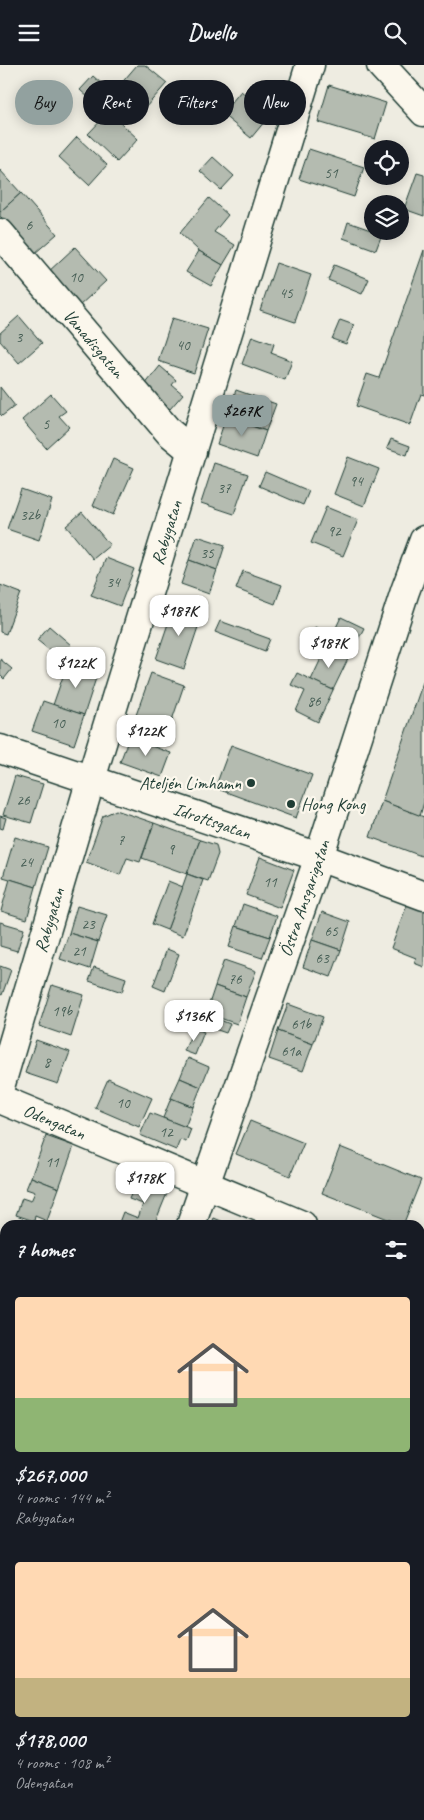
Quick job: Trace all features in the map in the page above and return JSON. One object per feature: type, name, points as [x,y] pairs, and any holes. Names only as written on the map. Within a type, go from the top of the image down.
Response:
[{"type":"street","name":"Rabygatan","points":[[0,1087],[91,779],[310,65]]},
{"type":"street","points":[[381,65],[424,112]]},
{"type":"street","name":"Vanadisgatan","points":[[0,233],[168,432],[192,451]]},
{"type":"street","name":"Östra Ansgarigatan","points":[[193,1220],[319,857],[414,595],[424,540]]},
{"type":"street","name":"Idrottsgatan","points":[[0,749],[319,857],[424,896]]},
{"type":"street","name":"Odengatan","points":[[0,1099],[290,1220]]},
{"type":"building","points":[[137,65],[145,65],[163,80],[159,80],[159,92],[149,103],[149,80],[124,80]]},
{"type":"building","points":[[93,76],[97,80],[89,80]]},
{"type":"building","points":[[329,85],[386,103],[375,139],[318,122]]},
{"type":"building","points":[[241,91],[244,93],[244,125],[262,125],[251,138],[234,124],[234,99]]},
{"type":"building","points":[[97,125],[123,125],[138,139],[117,162],[88,134]]},
{"type":"building","points":[[77,137],[107,165],[89,185],[59,157]]},
{"type":"building","points":[[309,149],[364,167],[354,197],[299,179]]},
{"type":"building","points":[[213,157],[234,176],[221,190],[200,171]]},
{"type":"building","points":[[0,170],[21,193],[0,212]]},
{"type":"building","points":[[417,173],[424,175],[424,216],[409,211],[409,195]]},
{"type":"building","points":[[21,193],[57,234],[34,254],[0,216],[0,212]]},
{"type":"building","points":[[209,198],[228,215],[214,232],[235,245],[223,265],[199,251],[180,233]]},
{"type":"building","points":[[348,222],[364,228],[364,240],[380,240],[376,250],[343,238]]},
{"type":"building","points":[[75,247],[106,281],[78,307],[47,273]]},
{"type":"building","points":[[424,250],[424,395],[421,394],[410,425],[356,406],[367,374],[379,378]]},
{"type":"building","points":[[199,251],[223,265],[211,286],[186,272]]},
{"type":"building","points":[[276,263],[311,275],[295,322],[260,310]]},
{"type":"building","points":[[334,265],[369,279],[362,294],[328,280]]},
{"type":"building","points":[[19,316],[42,343],[19,363],[0,341],[0,333]]},
{"type":"building","points":[[172,318],[208,329],[194,373],[158,361]]},
{"type":"building","points":[[340,320],[354,325],[346,344],[332,339]]},
{"type":"building","points":[[252,336],[274,344],[271,353],[292,361],[285,380],[242,364]]},
{"type":"building","points":[[160,366],[176,380],[172,385],[183,394],[170,409],[144,386]]},
{"type":"building","points":[[0,387],[15,406],[2,416],[0,414]]},
{"type":"building","points":[[236,390],[276,404],[266,431],[226,417]]},
{"type":"building","points":[[51,394],[66,411],[59,416],[69,427],[46,448],[22,420]]},
{"type":"building","points":[[226,417],[266,431],[257,458],[217,444]]},
{"type":"building","points":[[391,439],[410,446],[407,455],[387,448]]},
{"type":"building","points":[[348,457],[379,469],[364,506],[334,494]]},
{"type":"building","points":[[113,459],[134,468],[113,515],[93,506]]},
{"type":"building","points":[[214,463],[248,474],[234,514],[201,503]]},
{"type":"building","points":[[265,472],[309,491],[303,505],[259,486]]},
{"type":"building","points":[[21,489],[52,500],[39,540],[7,529]]},
{"type":"building","points":[[326,507],[358,520],[343,556],[311,543]]},
{"type":"building","points":[[82,512],[110,545],[93,559],[66,526]]},
{"type":"building","points":[[197,536],[225,545],[217,570],[189,560]]},
{"type":"building","points":[[106,558],[134,569],[120,606],[91,595]]},
{"type":"building","points":[[189,560],[217,570],[209,594],[181,584]]},
{"type":"building","points":[[243,571],[282,585],[275,604],[236,589]]},
{"type":"building","points":[[0,585],[21,593],[6,634],[0,632]]},
{"type":"building","points":[[174,606],[202,615],[184,669],[156,659]]},
{"type":"building","points":[[341,617],[364,628],[348,659],[309,640],[315,627],[332,636]]},
{"type":"building","points":[[220,621],[270,639],[265,651],[215,632]]},
{"type":"building","points":[[49,626],[71,645],[59,658],[37,640]]},
{"type":"building","points":[[326,648],[348,659],[333,690],[311,680]]},
{"type":"building","points":[[0,659],[12,669],[4,679],[0,675]]},
{"type":"building","points":[[68,662],[98,672],[84,715],[53,705]]},
{"type":"building","points":[[151,673],[184,685],[169,729],[135,718]]},
{"type":"building","points":[[297,673],[333,690],[318,722],[296,711],[305,691],[291,685]]},
{"type":"building","points":[[424,679],[424,802],[420,816],[382,801]]},
{"type":"building","points":[[43,701],[84,715],[74,745],[32,731]]},
{"type":"building","points":[[129,738],[171,753],[162,777],[120,762]]},
{"type":"building","points":[[231,745],[312,775],[296,818],[215,788]]},
{"type":"building","points":[[15,776],[43,784],[31,823],[3,815]]},
{"type":"building","points":[[382,801],[424,817],[424,857],[370,837]]},
{"type":"building","points":[[116,810],[154,823],[140,862],[127,858],[120,875],[86,862],[103,816]]},
{"type":"building","points":[[0,816],[6,818],[3,829],[0,828]]},
{"type":"building","points":[[154,823],[200,840],[187,874],[142,858]]},
{"type":"building","points":[[15,837],[48,847],[36,887],[3,877]]},
{"type":"building","points":[[200,840],[216,845],[218,854],[208,881],[187,874]]},
{"type":"building","points":[[260,857],[294,870],[280,908],[246,895]]},
{"type":"building","points":[[187,874],[203,880],[183,936],[167,930]]},
{"type":"building","points":[[10,879],[36,887],[27,919],[1,911]]},
{"type":"building","points":[[168,881],[183,887],[167,930],[152,924]]},
{"type":"building","points":[[409,899],[424,904],[424,967],[414,963],[416,958],[391,948]]},
{"type":"building","points":[[243,904],[277,916],[270,937],[236,926]]},
{"type":"building","points":[[77,906],[107,915],[98,942],[69,933]]},
{"type":"building","points":[[322,912],[350,922],[341,950],[312,940]]},
{"type":"building","points":[[0,922],[24,929],[17,951],[0,946]]},
{"type":"building","points":[[236,926],[270,937],[262,958],[229,947]]},
{"type":"building","points":[[69,933],[98,942],[90,969],[60,959]]},
{"type":"building","points":[[312,940],[341,950],[331,977],[303,967]]},
{"type":"building","points":[[167,949],[179,954],[165,991],[153,986]]},
{"type":"building","points":[[224,960],[256,971],[246,997],[215,986]]},
{"type":"building","points":[[0,966],[11,970],[2,995],[0,994]]},
{"type":"building","points":[[94,967],[126,978],[122,992],[89,981]]},
{"type":"building","points":[[52,985],[84,995],[71,1037],[39,1026]]},
{"type":"building","points":[[215,986],[246,997],[237,1024],[206,1013]]},
{"type":"building","points":[[288,1004],[323,1017],[313,1044],[278,1031]]},
{"type":"building","points":[[207,1015],[230,1024],[226,1033],[203,1025]]},
{"type":"building","points":[[194,1028],[204,1032],[195,1055],[184,1051]]},
{"type":"building","points":[[278,1031],[313,1044],[303,1071],[269,1059]]},
{"type":"building","points":[[36,1040],[70,1052],[58,1084],[25,1073]]},
{"type":"building","points":[[188,1058],[209,1067],[201,1087],[180,1078]]},
{"type":"building","points":[[180,1078],[201,1087],[193,1107],[171,1098]]},
{"type":"building","points":[[108,1079],[152,1098],[139,1127],[95,1108]]},
{"type":"building","points":[[171,1098],[193,1107],[185,1127],[163,1118]]},
{"type":"building","points":[[150,1113],[191,1129],[186,1142],[180,1140],[176,1150],[140,1135]]},
{"type":"building","points":[[250,1121],[304,1143],[290,1176],[236,1154]]},
{"type":"building","points":[[46,1136],[74,1146],[59,1188],[31,1177]]},
{"type":"building","points":[[340,1147],[421,1180],[405,1220],[390,1220],[322,1193]]},
{"type":"building","points":[[31,1177],[59,1188],[47,1220],[35,1216],[34,1220],[31,1220],[16,1215],[22,1198],[31,1201],[35,1192],[26,1189]]},
{"type":"building","points":[[138,1178],[168,1191],[156,1220],[120,1220],[123,1212],[138,1218],[143,1204],[129,1199]]},
{"type":"place","name":"Ateljén Limhamn","points":[[251,783]]},
{"type":"place","name":"Hong Kong","points":[[291,804]]}]
